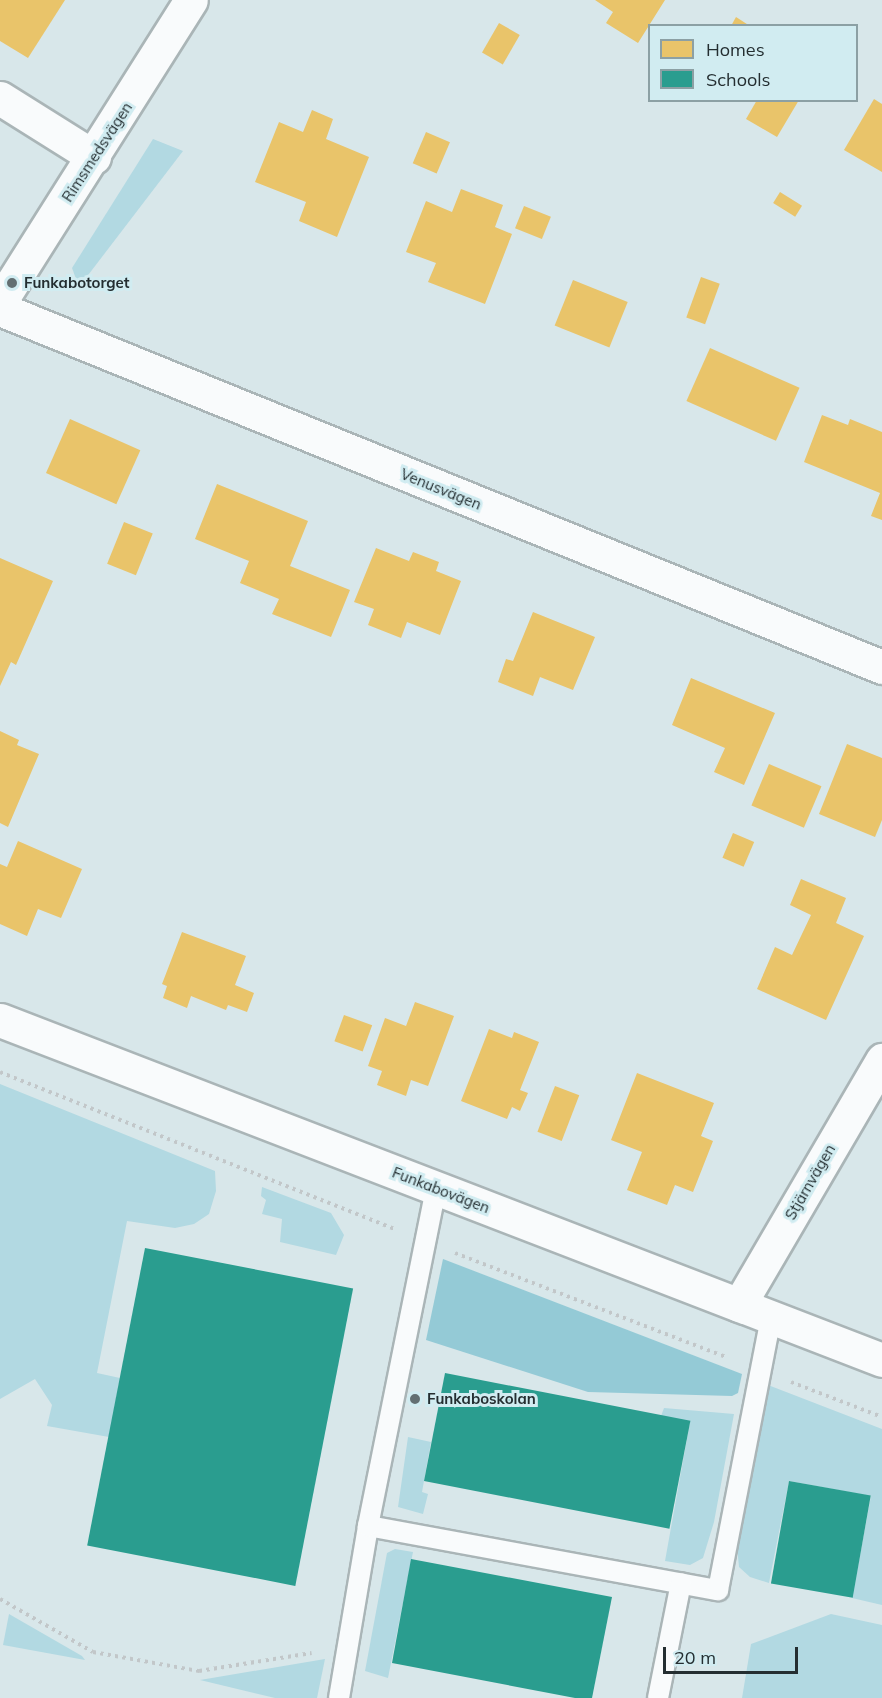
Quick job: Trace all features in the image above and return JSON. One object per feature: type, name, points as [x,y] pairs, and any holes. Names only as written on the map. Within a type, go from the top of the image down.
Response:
[{"type":"street","name":"Rimsmedsvägen","points":[[0,303],[191,0]]},
{"type":"street","points":[[0,98],[94,157]]},
{"type":"street","name":"Venusvägen","points":[[0,309],[882,667]]},
{"type":"street","name":"Funkabovägen","points":[[0,1020],[882,1360]]},
{"type":"street","name":"Stjärnvägen","points":[[739,1305],[882,1060]]},
{"type":"lane","points":[[342,1698],[368,1526],[435,1188]]},
{"type":"lane","points":[[368,1526],[718,1590],[771,1317]]},
{"type":"lane","points":[[658,1698],[681,1583]]},
{"type":"path","points":[[0,1599],[93,1652],[199,1671],[348,1647]]},
{"type":"shaded area","points":[[153,139],[183,151],[79,287],[72,268]]},
{"type":"shaded area","points":[[0,1084],[215,1171],[216,1191],[209,1214],[194,1224],[175,1228],[127,1221],[97,1373],[120,1378],[109,1437],[47,1426],[52,1405],[35,1379],[0,1399]]},
{"type":"shaded area","points":[[262,1187],[331,1213],[344,1235],[336,1255],[280,1242],[282,1219],[262,1214],[266,1200],[261,1196]]},
{"type":"shaded area","points":[[443,1259],[742,1374],[738,1393],[732,1396],[588,1392],[426,1340]]},
{"type":"shaded area","points":[[768,1385],[882,1429],[882,1605],[852,1598],[871,1496],[789,1481],[769,1583],[750,1577],[739,1567],[737,1546]]},
{"type":"shaded area","points":[[664,1408],[734,1414],[714,1522],[703,1558],[690,1565],[665,1561],[690,1422],[661,1416]]},
{"type":"shaded area","points":[[408,1437],[431,1442],[422,1492],[428,1494],[423,1514],[398,1507]]},
{"type":"shaded area","points":[[395,1549],[413,1552],[388,1678],[365,1671],[387,1553]]},
{"type":"shaded area","points":[[9,1614],[82,1656],[85,1660],[3,1645]]},
{"type":"shaded area","points":[[831,1614],[882,1625],[882,1698],[742,1698],[751,1644]]},
{"type":"shaded area","points":[[325,1659],[317,1698],[275,1698],[200,1680]]},
{"type":"building: Homes","points":[[0,0],[65,0],[28,58],[0,41]]},
{"type":"building: Homes","points":[[595,0],[665,0],[638,43],[606,23],[613,12]]},
{"type":"building: Homes","points":[[736,17],[747,24],[732,24]]},
{"type":"building: Homes","points":[[499,23],[520,35],[503,64],[482,52]]},
{"type":"building: Homes","points":[[874,99],[882,104],[882,172],[844,150]]},
{"type":"building: Homes","points":[[756,102],[798,102],[777,137],[746,119]]},
{"type":"building: Homes","points":[[312,110],[333,119],[326,139],[369,157],[337,237],[299,221],[306,202],[255,182],[279,122],[303,132]]},
{"type":"building: Homes","points":[[426,132],[450,142],[437,173],[413,163]]},
{"type":"building: Homes","points":[[461,189],[503,205],[495,227],[512,234],[485,304],[428,282],[436,263],[406,252],[426,201],[452,212]]},
{"type":"building: Homes","points":[[780,192],[802,206],[795,217],[773,203]]},
{"type":"building: Homes","points":[[524,206],[551,217],[542,239],[515,228]]},
{"type":"building: Homes","points":[[701,277],[720,284],[705,324],[686,317]]},
{"type":"building: Homes","points":[[573,280],[628,302],[609,348],[555,325]]},
{"type":"building: Homes","points":[[710,348],[800,388],[776,441],[686,401]]},
{"type":"building: Homes","points":[[822,415],[848,425],[850,419],[882,432],[882,520],[871,516],[880,493],[804,462]]},
{"type":"building: Homes","points":[[70,419],[140,450],[116,504],[46,473]]},
{"type":"building: Homes","points":[[217,484],[308,521],[290,566],[350,590],[331,637],[272,614],[279,599],[240,583],[249,561],[195,539]]},
{"type":"building: Homes","points":[[124,522],[153,534],[136,575],[107,564]]},
{"type":"building: Homes","points":[[376,548],[409,561],[413,552],[439,562],[436,571],[461,581],[440,635],[407,622],[401,638],[368,625],[374,609],[354,602]]},
{"type":"building: Homes","points":[[0,558],[53,581],[16,665],[11,662],[0,686]]},
{"type":"building: Homes","points":[[533,612],[595,637],[573,690],[540,677],[533,696],[498,682],[506,659],[513,661]]},
{"type":"building: Homes","points":[[691,678],[775,713],[744,785],[714,772],[725,748],[672,725]]},
{"type":"building: Homes","points":[[0,731],[19,740],[17,745],[39,754],[8,827],[0,823]]},
{"type":"building: Homes","points":[[847,744],[882,758],[882,820],[875,837],[819,814]]},
{"type":"building: Homes","points":[[769,764],[821,786],[804,828],[751,805]]},
{"type":"building: Homes","points":[[733,833],[754,842],[744,867],[722,858]]},
{"type":"building: Homes","points":[[18,841],[82,869],[61,918],[38,909],[27,936],[0,924],[0,864],[7,867]]},
{"type":"building: Homes","points":[[801,879],[846,898],[836,923],[864,936],[826,1020],[757,989],[775,947],[792,955],[811,915],[790,905]]},
{"type":"building: Homes","points":[[182,932],[246,956],[235,985],[254,993],[247,1012],[228,1005],[226,1010],[191,996],[187,1008],[163,998],[167,986],[162,984]]},
{"type":"building: Homes","points":[[415,1002],[454,1016],[428,1086],[411,1080],[406,1096],[377,1085],[382,1071],[368,1066],[385,1018],[406,1026]]},
{"type":"building: Homes","points":[[344,1015],[372,1025],[363,1052],[334,1041]]},
{"type":"building: Homes","points":[[489,1029],[512,1038],[514,1032],[539,1042],[520,1090],[528,1093],[520,1111],[512,1107],[507,1119],[461,1101]]},
{"type":"building: Homes","points":[[637,1073],[714,1103],[701,1136],[713,1141],[693,1192],[675,1185],[667,1205],[627,1190],[642,1152],[611,1140]]},
{"type":"building: Homes","points":[[555,1086],[579,1095],[562,1141],[537,1132]]},
{"type":"building: Schools","points":[[145,1248],[353,1288],[295,1586],[87,1545]]},
{"type":"building: Schools","points":[[445,1373],[690,1421],[669,1529],[424,1481]]},
{"type":"building: Schools","points":[[789,1481],[871,1495],[853,1598],[771,1583]]},
{"type":"building: Schools","points":[[411,1559],[612,1597],[592,1698],[575,1698],[392,1663]]},
{"type":"place","name":"Funkabotorget","points":[[12,283]]},
{"type":"place","name":"Funkaboskolan","points":[[415,1399]]}]
